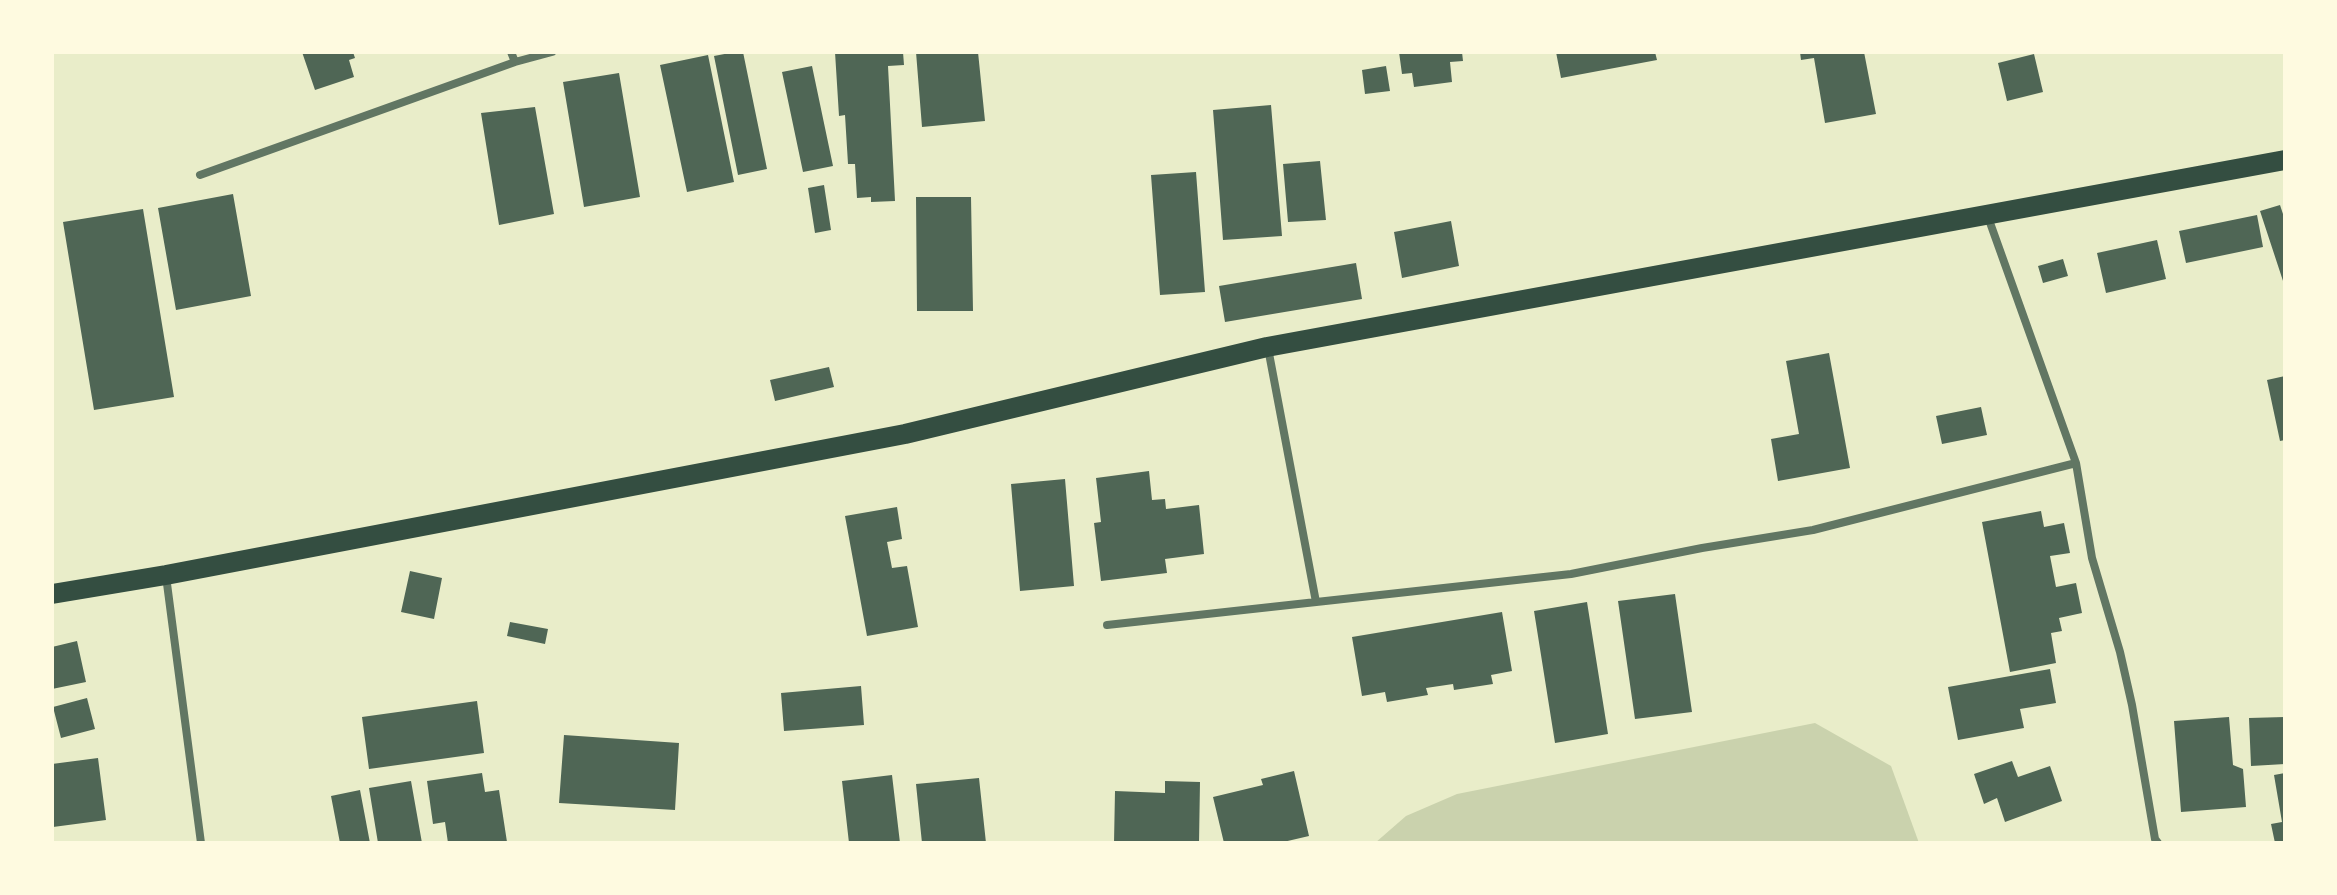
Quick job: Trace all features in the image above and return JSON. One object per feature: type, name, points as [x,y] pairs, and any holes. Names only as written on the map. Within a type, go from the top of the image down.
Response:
[{"type":"main road","points":[[52,594],[905,434],[1267,347],[2285,160]]},
{"type":"street","points":[[511,52],[515,62]]},
{"type":"street","points":[[200,175],[515,62],[552,52]]},
{"type":"street","points":[[1988,216],[2076,463],[2092,558],[2132,705],[2156,841]]},
{"type":"street","points":[[1267,347],[1316,602]]},
{"type":"street","points":[[1107,625],[1571,574],[1813,530],[2076,463]]},
{"type":"street","points":[[166,575],[201,843]]},
{"type":"green space","points":[[1815,723],[1891,766],[1919,843],[1375,843],[1406,816],[1457,794]]},
{"type":"building","points":[[302,52],[353,52],[355,58],[349,60],[354,77],[315,90]]},
{"type":"building","points":[[743,52],[767,169],[738,175],[714,56]]},
{"type":"building","points":[[835,52],[903,52],[904,65],[888,66],[895,201],[871,202],[871,197],[857,198],[855,164],[848,164],[845,115],[839,116]]},
{"type":"building","points":[[916,52],[978,52],[985,121],[922,127]]},
{"type":"building","points":[[1399,52],[1462,52],[1463,61],[1450,62],[1452,82],[1414,87],[1412,73],[1402,74]]},
{"type":"building","points":[[1556,52],[1655,52],[1657,60],[1561,78]]},
{"type":"building","points":[[1800,52],[1864,52],[1876,114],[1825,123],[1814,58],[1801,60]]},
{"type":"building","points":[[2034,54],[2043,92],[2007,101],[1998,63]]},
{"type":"building","points":[[708,55],[734,182],[687,192],[660,65]]},
{"type":"building","points":[[812,66],[833,166],[803,172],[782,72]]},
{"type":"building","points":[[1386,66],[1390,91],[1365,94],[1362,70]]},
{"type":"building","points":[[619,73],[640,197],[584,207],[563,82]]},
{"type":"building","points":[[1271,105],[1282,236],[1223,240],[1213,110]]},
{"type":"building","points":[[535,107],[554,214],[499,225],[481,113]]},
{"type":"building","points":[[1320,161],[1326,220],[1288,222],[1283,164]]},
{"type":"building","points":[[1196,172],[1205,292],[1160,295],[1151,175]]},
{"type":"building","points":[[824,185],[831,230],[815,233],[808,188]]},
{"type":"building","points":[[233,194],[251,296],[176,310],[158,208]]},
{"type":"building","points":[[916,197],[971,197],[973,311],[917,311]]},
{"type":"building","points":[[2280,205],[2285,220],[2284,284],[2260,211]]},
{"type":"building","points":[[143,209],[174,397],[94,410],[63,222]]},
{"type":"building","points":[[2257,215],[2263,247],[2186,263],[2179,231]]},
{"type":"building","points":[[1451,221],[1459,266],[1402,278],[1394,232]]},
{"type":"building","points":[[2157,240],[2166,279],[2106,293],[2097,253]]},
{"type":"building","points":[[2063,259],[2068,276],[2043,283],[2038,266]]},
{"type":"building","points":[[1356,263],[1362,299],[1225,322],[1219,286]]},
{"type":"building","points":[[1829,353],[1850,468],[1778,481],[1771,439],[1799,434],[1786,361]]},
{"type":"building","points":[[829,367],[834,387],[775,401],[770,380]]},
{"type":"building","points":[[2285,376],[2285,440],[2280,441],[2267,380]]},
{"type":"building","points":[[1981,407],[1987,435],[1942,444],[1936,416]]},
{"type":"building","points":[[1149,471],[1152,500],[1165,499],[1166,509],[1199,505],[1204,554],[1165,559],[1167,573],[1101,581],[1094,523],[1101,522],[1096,478]]},
{"type":"building","points":[[1065,479],[1074,586],[1020,591],[1011,484]]},
{"type":"building","points":[[897,507],[902,539],[887,542],[892,568],[907,566],[918,627],[867,636],[845,516]]},
{"type":"building","points":[[2041,511],[2044,527],[2064,523],[2070,553],[2050,556],[2056,587],[2076,583],[2082,613],[2059,618],[2062,631],[2051,633],[2056,663],[2010,672],[1982,522]]},
{"type":"building","points":[[410,571],[442,578],[434,619],[401,612]]},
{"type":"building","points":[[1675,594],[1692,712],[1635,719],[1618,601]]},
{"type":"building","points":[[1587,602],[1608,734],[1555,743],[1534,611]]},
{"type":"building","points":[[1502,612],[1512,671],[1491,675],[1493,684],[1454,690],[1453,684],[1426,688],[1428,695],[1387,702],[1385,692],[1362,696],[1352,637]]},
{"type":"building","points":[[510,622],[548,629],[545,644],[507,636]]},
{"type":"building","points":[[77,641],[86,682],[52,689],[52,647]]},
{"type":"building","points":[[2050,669],[2056,703],[2020,709],[2024,728],[1958,740],[1948,687]]},
{"type":"building","points":[[861,686],[864,725],[784,731],[781,693]]},
{"type":"building","points":[[87,698],[95,729],[61,738],[53,707]]},
{"type":"building","points":[[477,701],[484,753],[369,769],[362,717]]},
{"type":"building","points":[[2229,717],[2233,765],[2243,769],[2246,807],[2181,812],[2174,721]]},
{"type":"building","points":[[2285,717],[2285,764],[2251,766],[2249,718]]},
{"type":"building","points":[[564,735],[679,743],[675,810],[559,803]]},
{"type":"building","points":[[98,758],[106,820],[53,827],[52,764]]},
{"type":"building","points":[[2012,761],[2018,777],[2050,766],[2062,801],[2005,822],[1997,798],[1984,804],[1974,774]]},
{"type":"building","points":[[1294,771],[1309,836],[1279,843],[1224,843],[1213,797],[1263,785],[1261,779]]},
{"type":"building","points":[[482,773],[485,792],[499,790],[507,842],[448,843],[445,822],[433,824],[427,781]]},
{"type":"building","points":[[2285,773],[2285,843],[2275,843],[2271,824],[2282,822],[2274,775]]},
{"type":"building","points":[[892,775],[900,843],[849,843],[842,781]]},
{"type":"building","points":[[979,778],[986,843],[922,843],[916,784]]},
{"type":"building","points":[[411,781],[422,843],[378,843],[369,788]]},
{"type":"building","points":[[1165,781],[1200,782],[1199,843],[1114,843],[1115,791],[1165,793]]},
{"type":"building","points":[[360,790],[370,843],[340,843],[331,796]]}]
